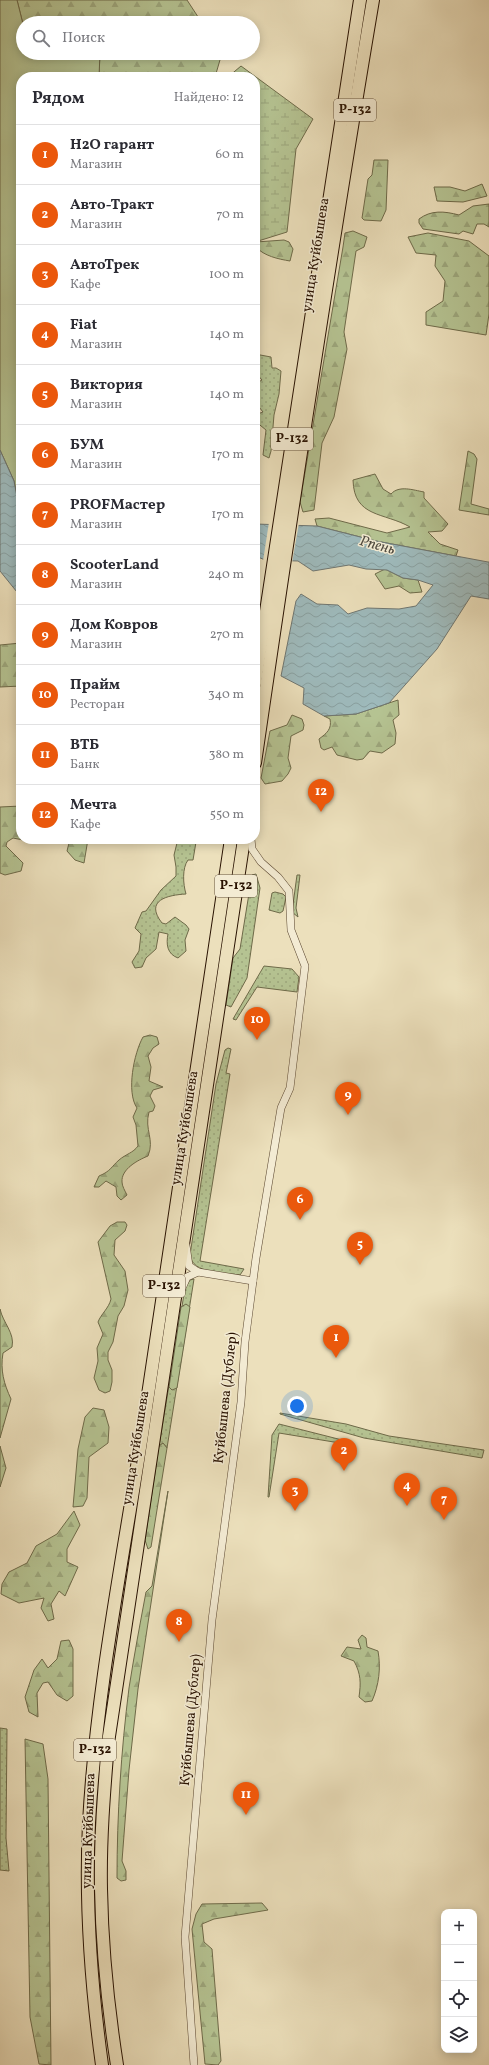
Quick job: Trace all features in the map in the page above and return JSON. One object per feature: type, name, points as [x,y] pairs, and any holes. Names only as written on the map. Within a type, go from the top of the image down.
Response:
[{"type":"highway","name":"улица Куйбышева","points":[[286,515],[360,0]]},
{"type":"highway","name":"улица Куйбышева","points":[[286,515],[373,0]]},
{"type":"highway","name":"Р-132","points":[[260,657],[286,515]]},
{"type":"highway","name":"Р-132","points":[[260,718],[276,574]]},
{"type":"highway","name":"улица Куйбышева","points":[[102,2065],[90,1954],[88,1889],[89,1825],[95,1743],[111,1618],[141,1438],[230,844]]},
{"type":"highway","name":"улица Куйбышева","points":[[117,2065],[104,1953],[101,1889],[102,1816],[108,1743],[118,1666],[243,844]]},
{"type":"street","name":"Куйбышева (Дублер)","points":[[194,2065],[185,1937],[212,1620],[241,1402],[245,1342],[253,1281],[281,1108],[290,1088],[305,966],[291,930],[288,892],[278,877],[265,866],[252,849],[252,844]]},
{"type":"street","points":[[186,1215],[186,1244],[189,1266],[198,1272],[253,1281]]},
{"type":"street","points":[[171,1318],[187,1277],[198,1272]]},
{"type":"green space","points":[[0,0],[17,0],[21,16],[16,16],[16,60],[100,60],[99,72],[16,72],[16,492],[14,481],[0,450]]},
{"type":"green space","points":[[17,0],[187,0],[197,16],[21,16]]},
{"type":"green space","points":[[100,60],[220,60],[216,72],[99,72]]},
{"type":"green space","points":[[241,66],[249,72],[234,72]]},
{"type":"green space","points":[[260,80],[313,119],[296,149],[287,232],[260,240]]},
{"type":"green space","points":[[374,160],[388,160],[386,210],[381,221],[364,220],[362,218],[368,179],[372,175]]},
{"type":"green space","points":[[482,184],[487,196],[463,202],[437,201],[434,187],[450,187],[465,191]]},
{"type":"green space","points":[[489,204],[489,227],[484,224],[477,224],[473,234],[463,231],[459,234],[423,229],[419,223],[419,219],[428,214],[443,212],[459,215],[473,206]]},
{"type":"green space","points":[[353,231],[367,237],[364,247],[356,251],[344,332],[347,349],[334,417],[322,443],[314,510],[303,512],[300,502],[345,233]]},
{"type":"green space","points":[[428,233],[469,241],[489,256],[489,314],[486,335],[426,325],[426,312],[443,301],[445,281],[435,266],[436,255],[416,253],[408,237]]},
{"type":"green space","points":[[284,240],[289,242],[293,249],[290,261],[267,255],[260,251],[260,242]]},
{"type":"green space","points":[[260,355],[271,357],[272,368],[276,368],[281,371],[269,458],[263,455],[266,430],[260,425],[260,413],[263,412],[260,408],[260,381],[262,380],[260,378]]},
{"type":"green space","points":[[468,451],[474,454],[477,459],[471,504],[489,509],[489,515],[459,510]]},
{"type":"green space","points":[[375,474],[383,489],[391,494],[394,491],[402,489],[411,489],[424,492],[424,498],[448,524],[442,531],[428,532],[440,544],[458,550],[456,556],[376,541],[317,526],[315,519],[329,518],[387,533],[410,527],[372,512],[365,508],[359,501],[355,492],[353,480]]},
{"type":"green space","points":[[385,569],[403,578],[418,580],[422,592],[410,593],[399,586],[385,589],[375,574]]},
{"type":"green space","points":[[16,643],[16,686],[0,687],[0,645]]},
{"type":"green space","points":[[398,700],[399,715],[393,720],[396,733],[395,744],[382,753],[370,751],[363,759],[357,760],[337,755],[332,747],[324,750],[321,748],[319,739],[327,733],[330,728],[330,719],[324,716],[356,714]]},
{"type":"green space","points":[[292,715],[302,719],[304,725],[303,730],[291,736],[288,758],[291,768],[282,781],[265,784],[261,778],[270,731],[287,725]]},
{"type":"green space","points":[[16,806],[16,839],[13,838],[7,842],[6,846],[23,863],[21,871],[5,875],[0,873],[0,807]]},
{"type":"green space","points":[[69,844],[87,844],[84,863],[75,860],[67,851]]},
{"type":"green space","points":[[177,844],[196,844],[193,860],[188,860],[184,872],[184,886],[186,894],[160,900],[156,909],[157,915],[162,923],[166,924],[175,917],[189,929],[185,940],[186,951],[178,958],[174,956],[168,948],[168,934],[159,932],[156,949],[146,958],[142,967],[135,968],[132,962],[139,951],[141,934],[135,928],[142,912],[146,911],[161,890],[176,876],[174,855]]},
{"type":"green space","points":[[256,874],[260,888],[247,978],[231,1007],[226,1005],[233,958],[240,949],[252,875]]},
{"type":"green space","points":[[297,875],[300,875],[296,908],[298,917],[292,912]]},
{"type":"green space","points":[[275,892],[283,894],[286,897],[283,911],[280,913],[269,910],[272,893]]},
{"type":"green space","points":[[264,966],[292,969],[299,977],[297,992],[257,987],[236,1020],[233,1019]]},
{"type":"green space","points":[[150,1035],[157,1037],[159,1044],[153,1048],[148,1056],[151,1067],[149,1081],[163,1087],[153,1090],[150,1096],[155,1106],[153,1111],[149,1112],[148,1118],[150,1150],[148,1156],[135,1163],[124,1173],[122,1177],[122,1184],[127,1195],[121,1200],[117,1196],[116,1187],[106,1181],[99,1187],[94,1187],[99,1176],[108,1171],[119,1160],[138,1146],[136,1125],[133,1117],[137,1108],[132,1092],[132,1072],[143,1037]]},
{"type":"green space","points":[[228,1048],[231,1049],[226,1073],[230,1074],[200,1261],[244,1269],[240,1275],[218,1273],[203,1269],[192,1261],[190,1255],[216,1084],[225,1050]]},
{"type":"green space","points":[[117,1222],[125,1222],[127,1225],[125,1231],[115,1240],[114,1255],[125,1271],[128,1290],[124,1306],[118,1316],[113,1342],[108,1352],[108,1360],[112,1370],[112,1382],[110,1391],[105,1393],[99,1390],[94,1378],[98,1361],[97,1348],[103,1334],[98,1322],[109,1305],[111,1299],[98,1242],[110,1226]]},
{"type":"green space","points":[[194,1279],[167,1448],[163,1443],[159,1446],[185,1288],[190,1280]]},
{"type":"green space","points":[[186,1304],[190,1307],[177,1388],[172,1390],[169,1387],[181,1307]]},
{"type":"green space","points":[[0,1309],[12,1337],[12,1347],[3,1353],[3,1377],[11,1399],[0,1438]]},
{"type":"green space","points":[[93,1408],[104,1410],[109,1427],[108,1443],[89,1457],[87,1498],[83,1506],[73,1507],[78,1449],[85,1417]]},
{"type":"green space","points":[[280,1413],[346,1424],[389,1436],[484,1450],[482,1458],[364,1438]]},
{"type":"green space","points":[[279,1424],[350,1442],[352,1445],[279,1433],[268,1497],[272,1435]]},
{"type":"green space","points":[[163,1443],[167,1448],[151,1547],[148,1549],[145,1540],[159,1446]]},
{"type":"green space","points":[[0,1446],[6,1468],[0,1487]]},
{"type":"green space","points":[[168,1491],[138,1689],[129,1770],[122,1861],[126,1871],[126,1880],[121,1881],[117,1878],[118,1831],[122,1759],[129,1688],[146,1592],[152,1586]]},
{"type":"green space","points":[[74,1511],[80,1525],[67,1549],[67,1562],[78,1567],[65,1596],[59,1591],[51,1604],[54,1619],[48,1621],[41,1608],[44,1598],[19,1603],[1,1594],[2,1584],[9,1572],[27,1563],[36,1546],[57,1534]]},
{"type":"green space","points":[[362,1635],[366,1638],[367,1647],[378,1651],[379,1664],[378,1683],[372,1701],[365,1702],[359,1697],[360,1679],[354,1661],[341,1656],[347,1647],[361,1649],[358,1640]]},
{"type":"green space","points":[[69,1640],[73,1649],[73,1696],[67,1701],[57,1695],[48,1682],[43,1683],[37,1693],[38,1717],[29,1712],[25,1697],[34,1670],[42,1659],[48,1668],[57,1659],[61,1641]]},
{"type":"green space","points":[[0,1728],[7,1729],[6,1838],[9,1871],[0,1870]]},
{"type":"green space","points":[[25,1739],[43,1744],[48,1779],[51,2065],[39,2064],[30,2017]]},
{"type":"green space","points":[[262,1903],[268,1910],[214,1919],[202,1924],[204,1942],[212,1949],[221,2061],[218,2065],[205,2064],[192,1929],[196,1914],[202,1904]]},
{"type":"water","points":[[0,450],[14,481],[16,492],[16,591],[0,571]]},
{"type":"water","name":"Рпень","points":[[260,524],[317,526],[376,541],[489,562],[489,599],[471,596],[437,649],[389,703],[356,714],[324,716],[303,704],[304,688],[281,676],[296,601],[301,594],[317,604],[338,605],[348,614],[367,608],[399,609],[416,606],[433,585],[418,580],[403,578],[387,570],[366,569],[349,565],[313,571],[298,561],[265,560],[260,558]]},
{"type":"pier","points":[[269,522],[299,523],[292,563],[263,561]]},
{"type":"place","name":"Мечта","points":[[321,812]]},
{"type":"place","name":"Прайм","points":[[257,1040]]},
{"type":"place","name":"Дом Ковров","points":[[348,1115]]},
{"type":"place","name":"БУМ","points":[[300,1220]]},
{"type":"place","name":"Виктория","points":[[360,1265]]},
{"type":"place","name":"H2O гарант","points":[[336,1358]]},
{"type":"place","name":"Авто-Тракт","points":[[344,1471]]},
{"type":"place","name":"Fiat","points":[[407,1506]]},
{"type":"place","name":"АвтоТрек","points":[[295,1511]]},
{"type":"place","name":"PROFМастер","points":[[444,1520]]},
{"type":"place","name":"ScooterLand","points":[[179,1642]]},
{"type":"place","name":"ВТБ","points":[[246,1815]]}]
